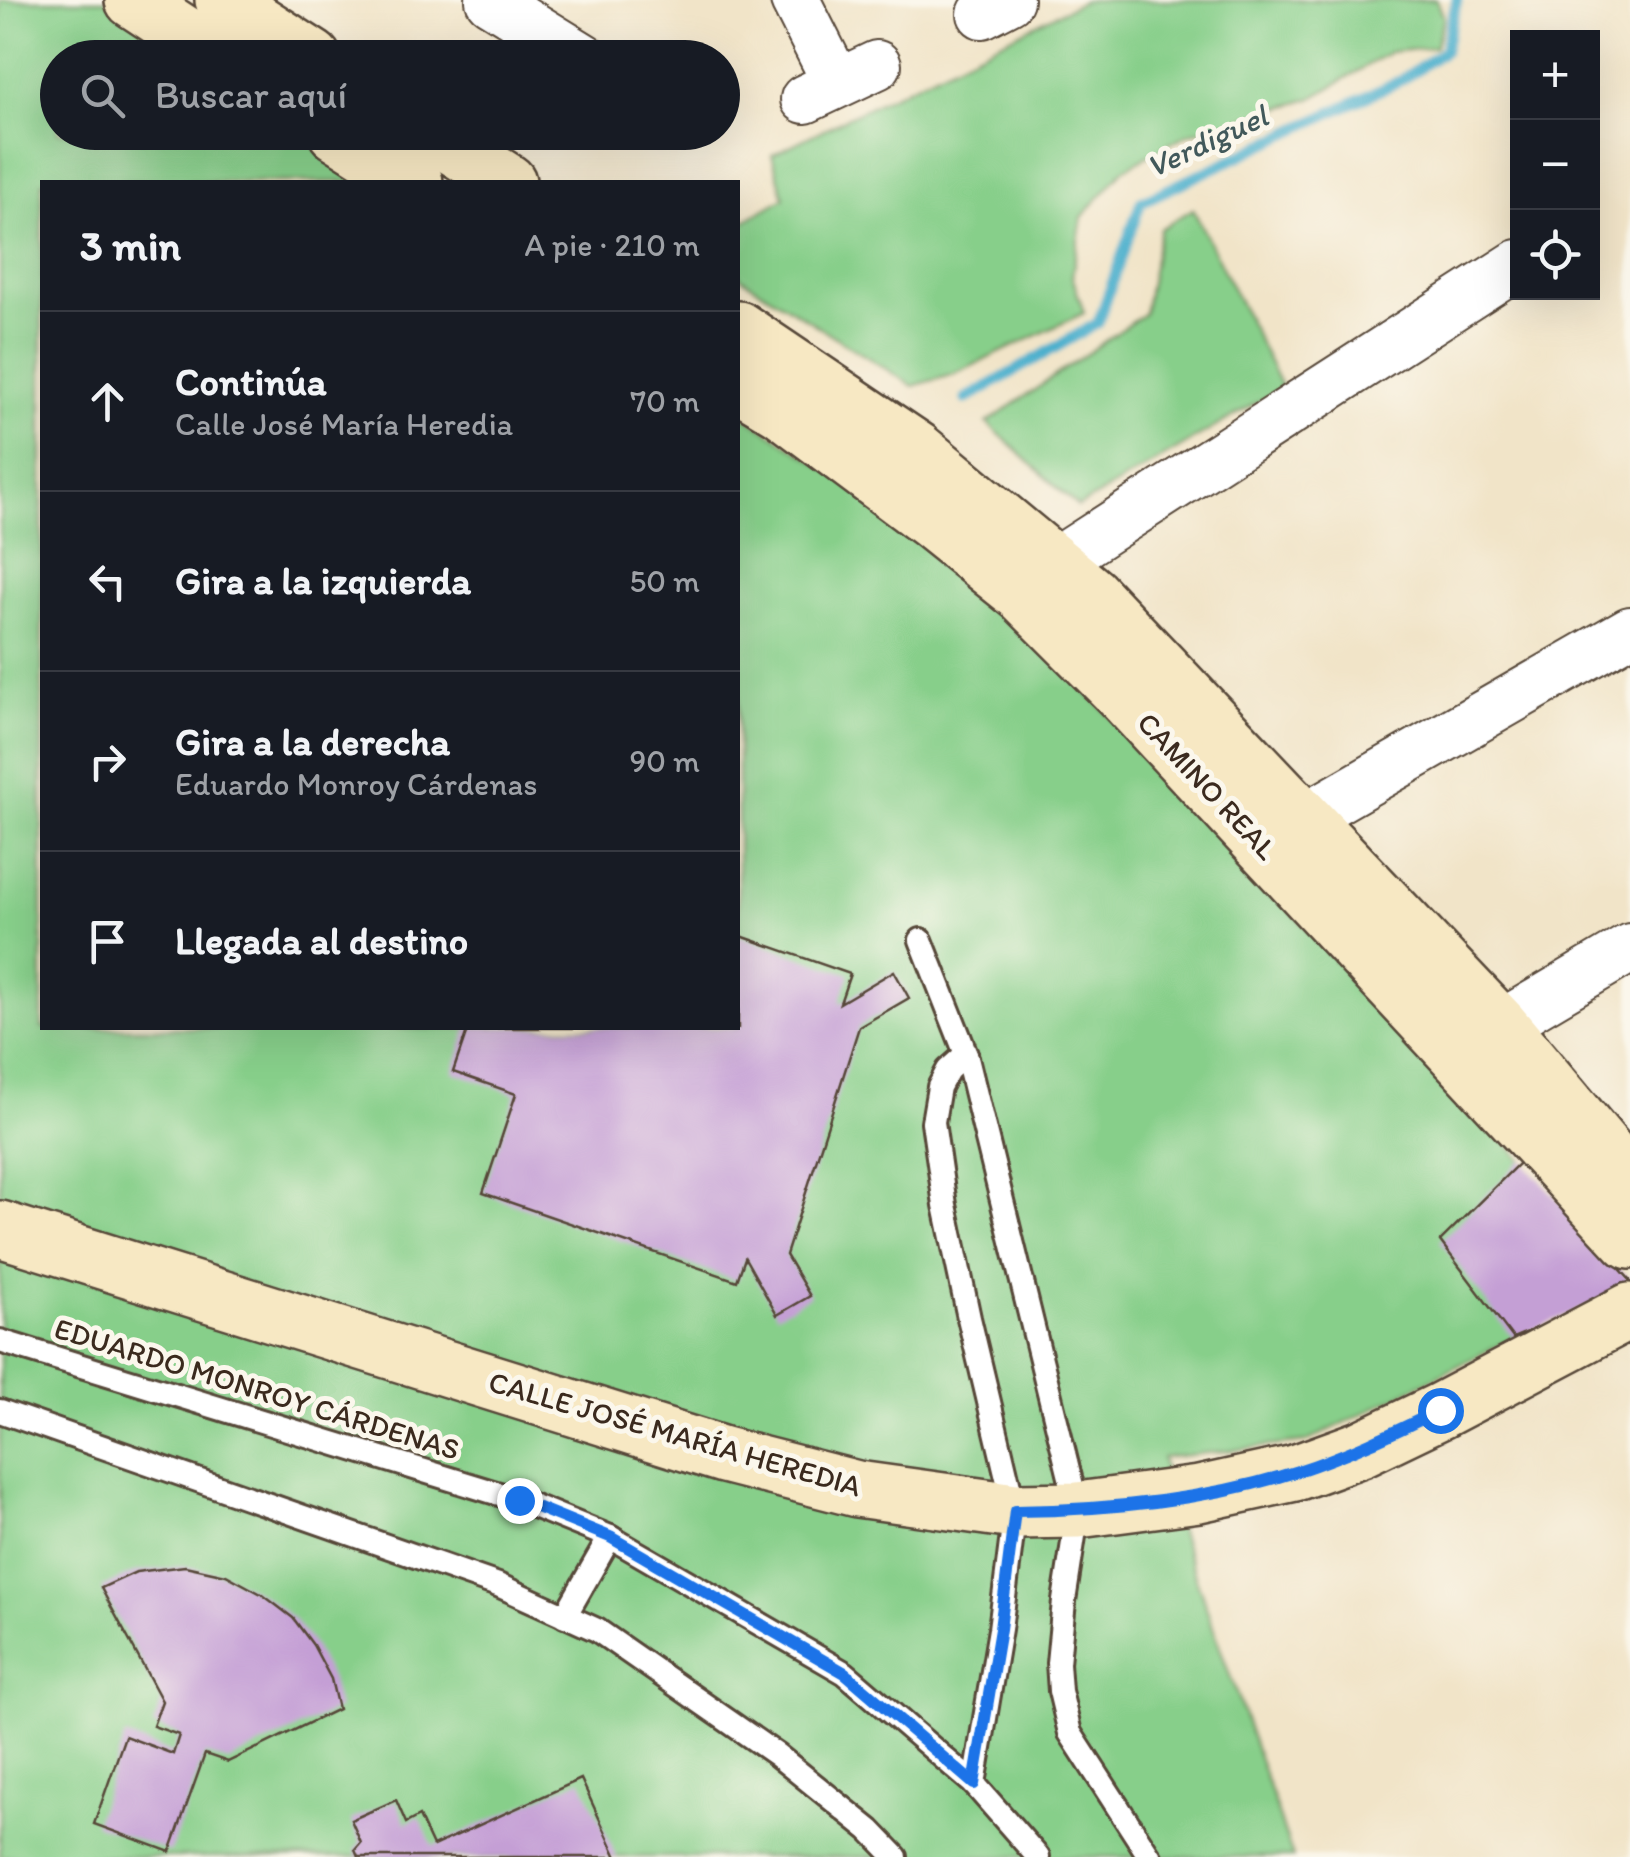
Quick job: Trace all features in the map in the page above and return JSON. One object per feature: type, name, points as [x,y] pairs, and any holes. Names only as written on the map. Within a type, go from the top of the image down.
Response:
[{"type":"main road","points":[[133,0],[194,40]]},
{"type":"main road","points":[[223,0],[285,40]]},
{"type":"main road","points":[[364,150],[412,180]]},
{"type":"main road","points":[[458,150],[505,180]]},
{"type":"main road","name":"CAMINO REAL","points":[[740,330],[916,449],[1091,594],[1500,1025],[1630,1180]]},
{"type":"main road","name":"CAMINO REAL","points":[[740,383],[917,510],[1023,595],[1121,693],[1630,1240]]},
{"type":"main road","name":"CALLE JOSÉ MARÍA HEREDIA","points":[[0,1229],[724,1455],[856,1489],[1015,1511],[1078,1510],[1199,1494],[1295,1472],[1361,1449],[1630,1311]]},
{"type":"street","points":[[490,0],[556,40]]},
{"type":"street","points":[[558,0],[577,40]]},
{"type":"street","points":[[795,0],[840,82]]},
{"type":"street","points":[[1056,562],[1510,269]]},
{"type":"street","points":[[1304,818],[1630,630]]},
{"type":"street","points":[[1500,1025],[1630,948]]},
{"type":"lane","points":[[922,940],[966,1054],[1078,1510],[1058,1663],[1070,1733],[1150,1857]]},
{"type":"lane","points":[[966,1054],[948,1070],[939,1087],[933,1122],[961,1281],[1015,1511],[974,1784]]},
{"type":"lane","name":"EDUARDO MONROY CÁRDENAS","points":[[0,1341],[519,1500],[610,1537],[845,1673],[974,1784],[1038,1857]]},
{"type":"lane","points":[[0,1411],[498,1586],[598,1630],[777,1754],[870,1830],[896,1857]]},
{"type":"lane","points":[[565,1616],[610,1537]]},
{"type":"green space","points":[[0,0],[105,0],[163,40],[40,40],[40,150],[321,150],[365,180],[40,180],[40,1030],[740,1030],[740,413],[858,490],[1048,649],[1522,1160],[1513,1338],[1306,1442],[1162,1458],[1173,1512],[1293,1857],[0,1857]]},
{"type":"green space","points":[[1085,0],[1437,0],[1444,18],[1435,47],[1390,52],[1311,99],[1188,134],[1124,169],[1082,217],[1072,276],[1084,313],[955,374],[913,386],[740,277],[740,224],[784,198],[772,155]]},
{"type":"green space","points":[[1193,209],[1282,388],[1078,507],[987,423],[1144,314],[1160,229]]},
{"type":"building","points":[[740,936],[850,974],[840,1003],[894,971],[909,998],[859,1027],[786,1255],[810,1296],[777,1315],[745,1258],[737,1281],[483,1193],[516,1094],[453,1072],[467,1030],[740,1030]]},
{"type":"building","points":[[1522,1160],[1630,1280],[1630,1288],[1513,1338],[1440,1241]]},
{"type":"building","points":[[185,1566],[226,1575],[263,1595],[293,1618],[331,1679],[338,1709],[228,1762],[205,1754],[170,1852],[94,1824],[125,1736],[173,1754],[179,1735],[153,1726],[162,1701],[101,1588],[136,1572]]},
{"type":"building","points":[[581,1779],[617,1857],[358,1857],[355,1850],[361,1843],[351,1820],[396,1800],[406,1823],[419,1816],[433,1846]]},
{"type":"waterway","name":"Verdiguel","points":[[966,399],[1098,323],[1141,202],[1401,80],[1444,51],[1457,0]]},
{"type":"route","points":[[519,1500],[610,1537],[845,1673],[974,1784],[1015,1511],[1078,1510],[1199,1494],[1295,1472],[1361,1449],[1440,1410]]}]
